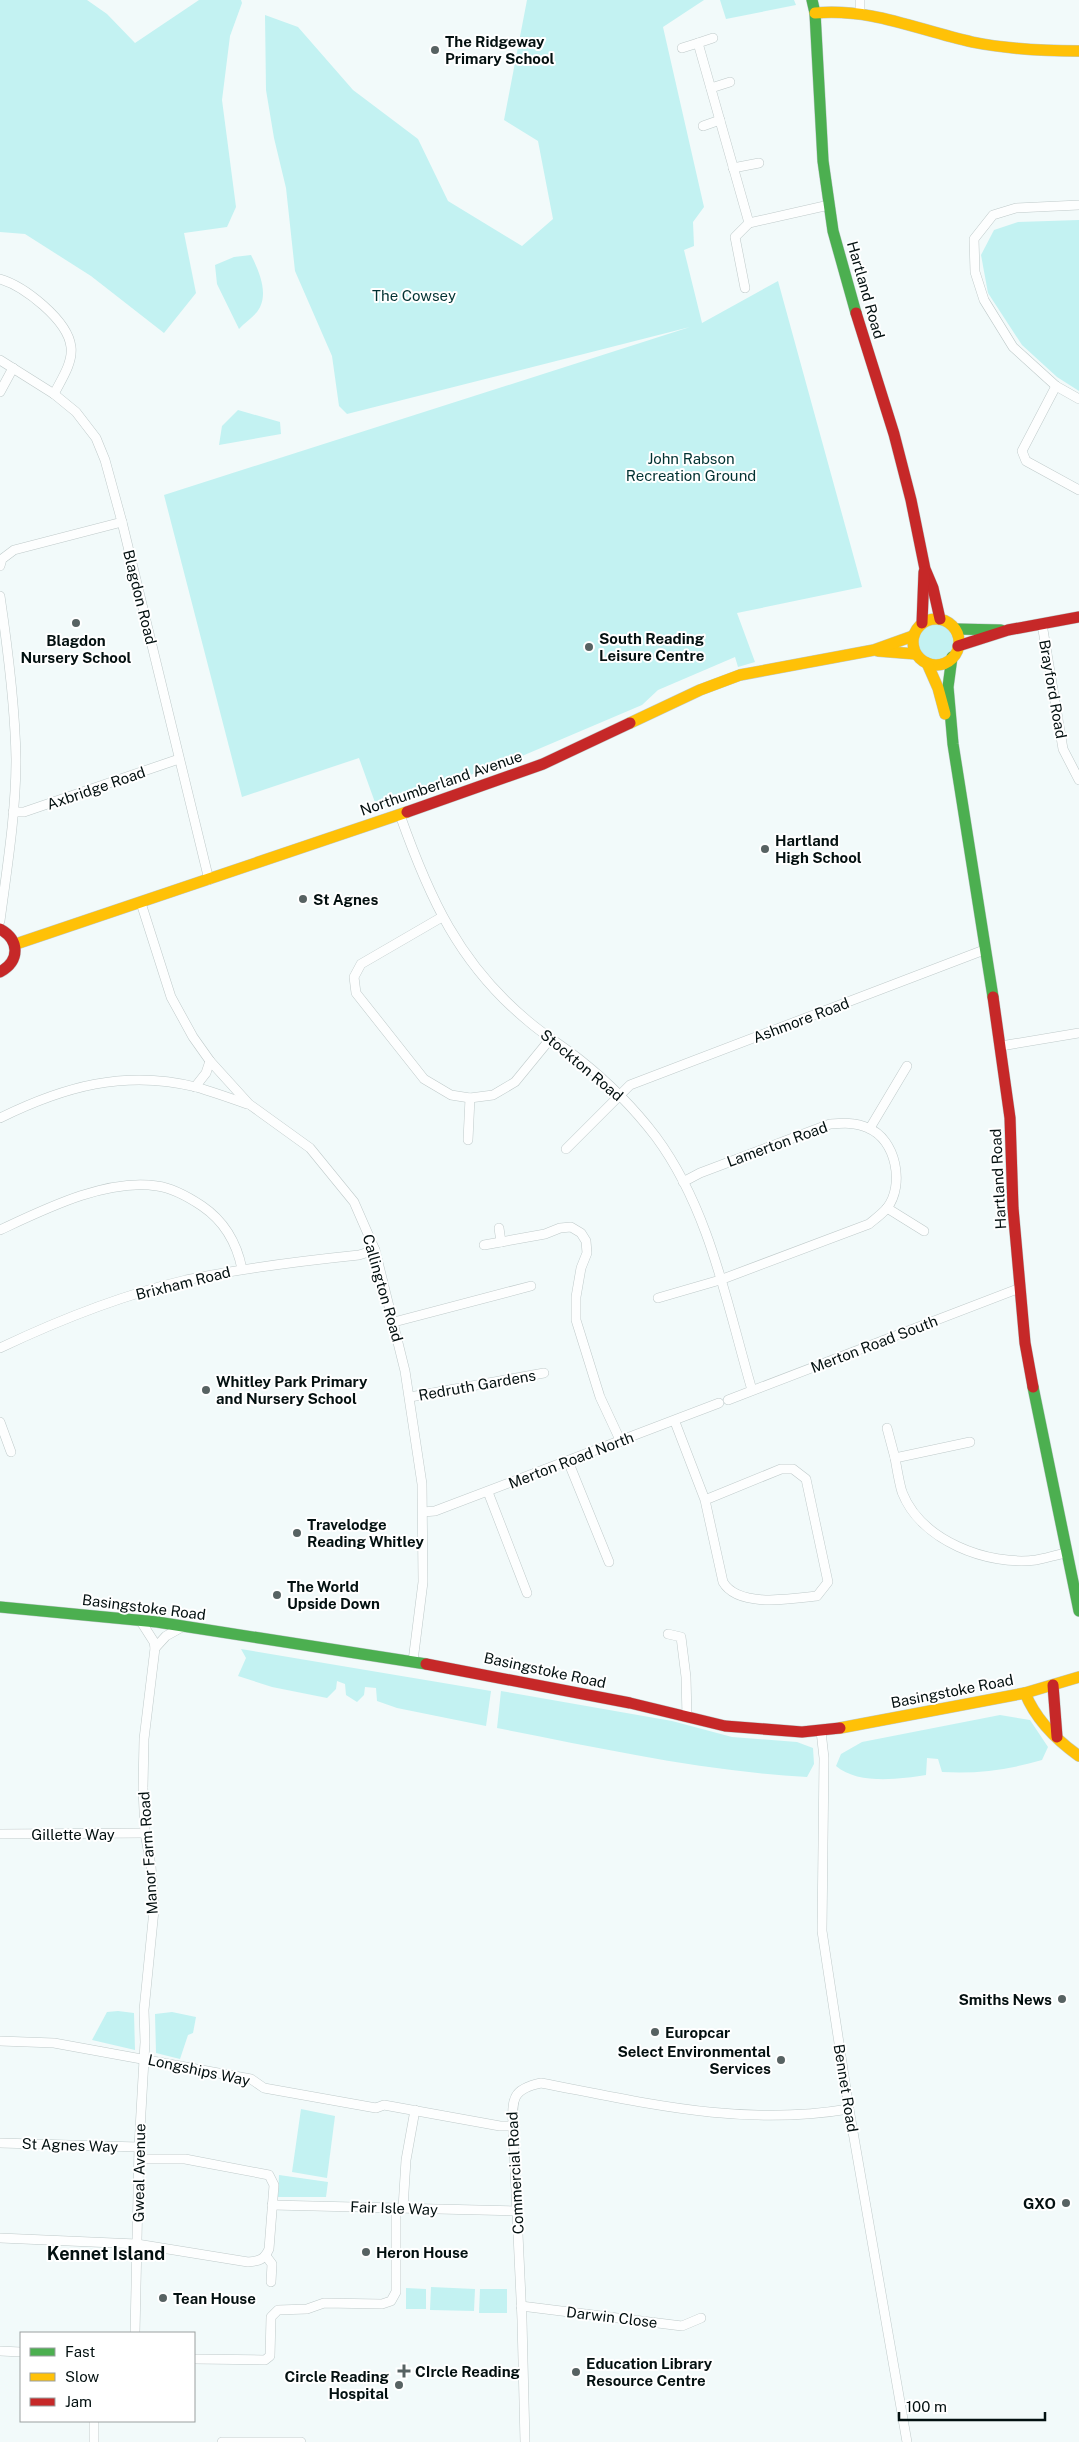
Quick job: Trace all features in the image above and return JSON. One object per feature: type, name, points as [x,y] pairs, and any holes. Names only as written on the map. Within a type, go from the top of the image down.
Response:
[{"type":"street","name":"Hartland Road","points":[[812,0],[815,13],[823,161],[829,205],[847,285],[894,434],[911,500],[925,569],[933,588],[940,619]]},
{"type":"street","points":[[815,13],[860,6],[972,42],[1044,51],[1079,51]]},
{"type":"street","points":[[682,48],[713,38]]},
{"type":"street","points":[[698,43],[749,224]]},
{"type":"street","points":[[711,88],[730,82]]},
{"type":"street","points":[[703,126],[720,120]]},
{"type":"street","points":[[734,168],[759,163]]},
{"type":"street","points":[[744,288],[735,237],[749,224],[829,205]]},
{"type":"street","points":[[1079,205],[1016,208],[993,215],[974,239],[975,272],[984,300],[1013,347],[1056,386],[1079,399]]},
{"type":"street","points":[[0,279],[24,290],[51,313],[66,330],[71,347],[70,360],[54,394]]},
{"type":"street","name":"Blagdon Road","points":[[0,360],[54,394],[76,412],[96,438],[105,460],[122,522],[209,880]]},
{"type":"street","points":[[0,392],[13,368]]},
{"type":"street","points":[[1056,386],[1022,451],[1026,461],[1079,490]]},
{"type":"street","points":[[0,566],[2,559],[14,550],[122,522]]},
{"type":"street","name":"Hartland Road","points":[[922,623],[925,569]]},
{"type":"street","points":[[0,596],[14,702],[16,760],[13,812],[0,921]]},
{"type":"street","points":[[958,646],[1008,630],[1079,616]]},
{"type":"street","points":[[956,629],[958,646],[952,657],[944,664],[927,663],[916,654],[913,646],[913,636],[922,623],[930,619],[940,619],[956,629],[1008,630]]},
{"type":"street","name":"Brayford Road","points":[[1042,624],[1063,749],[1079,780]]},
{"type":"street","name":"Northumberland Avenue","points":[[16,944],[209,880],[389,817],[400,815],[420,806],[543,764],[666,706],[740,675],[874,650],[913,636]]},
{"type":"street","name":"Northumberland Avenue","points":[[874,650],[916,654]]},
{"type":"street","name":"Hartland Road","points":[[952,657],[948,687],[953,744],[984,950],[1001,1046],[1010,1118],[1013,1208],[1026,1343],[1043,1445],[1079,1612]]},
{"type":"street","name":"Hartland Road","points":[[927,663],[938,688],[953,744]]},
{"type":"street","name":"Axbridge Road","points":[[13,812],[24,812],[179,759]]},
{"type":"street","name":"Stockton Road","points":[[400,815],[420,871],[442,917],[489,985],[528,1021],[580,1060],[621,1095],[657,1138],[683,1182],[705,1232],[752,1390]]},
{"type":"street","name":"Callington Road","points":[[141,902],[171,997],[193,1037],[210,1061],[249,1104],[285,1128],[310,1148],[354,1202],[375,1250],[394,1322],[410,1397],[422,1484],[423,1582],[413,1661]]},
{"type":"street","points":[[442,917],[362,964],[354,977],[356,993],[424,1079],[450,1095],[470,1098],[493,1095],[515,1082],[551,1038]]},
{"type":"street","points":[[0,929],[10,934],[16,944],[16,958],[12,965],[0,972]]},
{"type":"street","name":"Ashmore Road","points":[[566,1149],[630,1085],[984,950]]},
{"type":"street","points":[[1001,1046],[1079,1033]]},
{"type":"street","points":[[195,1087],[206,1073],[210,1061]]},
{"type":"street","points":[[658,1298],[720,1280],[869,1224],[887,1208],[896,1190],[897,1168],[888,1146],[870,1128],[908,1066]]},
{"type":"street","points":[[0,1118],[62,1091],[110,1080],[158,1081],[195,1087],[249,1104]]},
{"type":"street","points":[[468,1140],[470,1098]]},
{"type":"street","name":"Lamerton Road","points":[[683,1182],[700,1173],[830,1124],[850,1122],[870,1128]]},
{"type":"street","points":[[0,1230],[86,1195],[125,1185],[158,1186],[188,1197],[216,1215],[238,1248],[242,1269]]},
{"type":"street","points":[[887,1208],[924,1231]]},
{"type":"street","points":[[484,1245],[545,1234],[560,1228],[571,1227],[581,1233],[586,1241],[587,1252],[581,1268],[576,1297],[576,1320],[600,1397],[620,1442]]},
{"type":"street","points":[[499,1228],[501,1242]]},
{"type":"street","name":"Brixham Road","points":[[0,1348],[47,1326],[117,1300],[184,1281],[242,1269],[359,1255],[375,1250]]},
{"type":"street","points":[[394,1322],[531,1286]]},
{"type":"street","name":"Merton Road South","points":[[723,1401],[1020,1288]]},
{"type":"street","name":"Redruth Gardens","points":[[410,1397],[544,1373]]},
{"type":"street","name":"Merton Road North","points":[[422,1512],[435,1511],[488,1492],[675,1422],[723,1401]]},
{"type":"street","points":[[0,1422],[11,1452]]},
{"type":"street","points":[[675,1422],[705,1500],[723,1582],[726,1587],[737,1596],[778,1600],[817,1596],[828,1582],[806,1479],[793,1470],[781,1469],[705,1500]]},
{"type":"street","points":[[887,1428],[903,1493],[921,1521],[940,1537],[968,1550],[1000,1559],[1035,1560],[1066,1553]]},
{"type":"street","points":[[895,1458],[970,1442]]},
{"type":"street","points":[[568,1461],[609,1562]]},
{"type":"street","points":[[488,1492],[527,1593]]},
{"type":"street","name":"Basingstoke Road","points":[[0,1607],[140,1620],[468,1670],[725,1726],[822,1731],[1025,1693],[1079,1677]]},
{"type":"street","points":[[140,1620],[154,1642],[155,1648]]},
{"type":"street","points":[[155,1648],[166,1636],[184,1626]]},
{"type":"street","points":[[668,1634],[681,1637],[686,1677],[687,1717]]},
{"type":"street","name":"Manor Farm Road","points":[[143,2058],[144,2010],[154,1910],[152,1866],[145,1833],[143,1788],[144,1739],[155,1648]]},
{"type":"street","points":[[1053,1685],[1056,1737]]},
{"type":"street","points":[[1025,1693],[1041,1724],[1063,1745],[1079,1756]]},
{"type":"street","name":"Bennet Road","points":[[822,1731],[824,1758],[822,1930],[849,2109],[908,2442]]},
{"type":"street","name":"Gillette Way","points":[[0,1834],[145,1833]]},
{"type":"street","name":"Longships Way","points":[[0,2041],[54,2043],[251,2079],[264,2088],[376,2108],[384,2105],[500,2126],[513,2126]]},
{"type":"street","name":"Gweal Avenue","points":[[135,2332],[143,2058]]},
{"type":"street","name":"Commercial Road","points":[[525,2442],[512,2105],[517,2093],[526,2086],[541,2083],[645,2103],[726,2115],[776,2116],[820,2114],[849,2109]]},
{"type":"street","points":[[195,2359],[265,2360],[270,2356],[271,2317],[278,2310],[285,2308],[307,2309],[324,2303],[382,2304],[391,2301],[396,2292],[399,2208],[415,2110]]},
{"type":"street","name":"St Agnes Way","points":[[0,2143],[139,2147]]},
{"type":"street","name":"St Agnes Way","points":[[139,2159],[185,2159],[269,2175],[274,2185],[272,2205]]},
{"type":"street","points":[[0,2238],[137,2244],[248,2262],[259,2261],[266,2256],[272,2205]]},
{"type":"street","name":"Fair Isle Way","points":[[272,2205],[517,2211]]},
{"type":"street","points":[[266,2256],[272,2264],[271,2282]]},
{"type":"street","name":"Darwin Close","points":[[521,2306],[682,2326],[702,2318]]},
{"type":"street","points":[[0,2351],[20,2352]]},
{"type":"street","points":[[94,2422],[94,2442]]},
{"type":"street","points":[[222,2442],[301,2442]]},
{"type":"green space","points":[[0,0],[87,0],[107,14],[135,43],[199,0],[241,0],[242,3],[230,36],[222,100],[236,207],[227,227],[184,233],[196,293],[164,333],[91,276],[25,234],[0,232]]},
{"type":"green space","points":[[527,0],[704,0],[663,27],[704,207],[693,222],[694,246],[684,250],[702,323],[778,281],[862,587],[737,613],[755,662],[738,667],[735,657],[658,690],[642,705],[515,759],[377,808],[359,758],[242,797],[164,495],[690,327],[347,414],[339,406],[332,356],[295,271],[286,188],[274,138],[266,90],[265,15],[298,27],[353,90],[418,139],[448,201],[522,246],[553,219],[538,141],[504,120]]},
{"type":"green space","points":[[720,0],[794,0],[796,5],[726,19]]},
{"type":"green space","points":[[1079,220],[1079,391],[1057,377],[1022,345],[988,293],[981,255],[994,230],[1018,222]]},
{"type":"green space","points":[[251,255],[262,283],[263,298],[257,312],[239,329],[217,284],[215,265],[234,257]]},
{"type":"green space","points":[[238,410],[280,422],[281,434],[219,445],[222,426]]},
{"type":"green space","points":[[935,624],[947,630],[953,642],[947,654],[935,660],[923,654],[917,642],[923,630]]},
{"type":"green space","points":[[241,1649],[491,1691],[486,1726],[397,1708],[377,1701],[376,1688],[365,1687],[364,1695],[357,1702],[346,1695],[345,1684],[337,1681],[336,1689],[327,1698],[272,1687],[238,1676],[246,1658]]},
{"type":"green space","points":[[501,1691],[672,1721],[732,1737],[797,1742],[813,1748],[814,1764],[807,1777],[729,1770],[651,1758],[497,1728]]},
{"type":"green space","points":[[1000,1715],[1030,1720],[1048,1747],[1042,1760],[992,1770],[942,1772],[938,1759],[927,1758],[926,1775],[892,1779],[856,1776],[836,1766],[841,1754],[862,1742]]},
{"type":"green space","points":[[107,2012],[134,2013],[135,2050],[92,2040]]},
{"type":"green space","points":[[172,2012],[196,2017],[193,2033],[188,2035],[180,2059],[156,2053],[155,2014]]},
{"type":"green space","points":[[301,2109],[335,2116],[327,2178],[292,2172]]},
{"type":"green space","points":[[279,2175],[328,2182],[326,2197],[278,2197]]},
{"type":"green space","points":[[431,2287],[475,2289],[474,2311],[430,2310]]},
{"type":"green space","points":[[406,2288],[426,2289],[426,2309],[406,2309]]},
{"type":"green space","points":[[480,2289],[507,2289],[507,2313],[479,2313]]},
{"type":"traffic: fast","points":[[812,0],[815,13],[823,161],[833,231],[856,313]]},
{"type":"traffic: fast","points":[[956,629],[1001,630]]},
{"type":"traffic: fast","points":[[952,657],[948,687],[953,744],[993,997]]},
{"type":"traffic: fast","points":[[1033,1387],[1079,1611]]},
{"type":"traffic: fast","points":[[0,1607],[157,1622],[426,1664]]},
{"type":"traffic: slow","points":[[815,13],[836,12],[876,17],[972,42],[998,46],[1079,51]]},
{"type":"traffic: slow","points":[[936,619],[949,623],[955,629],[959,642],[955,655],[949,661],[936,665],[923,661],[917,655],[913,642],[917,629],[923,623],[936,619]]},
{"type":"traffic: slow","points":[[630,723],[700,690],[740,675],[874,650],[913,636]]},
{"type":"traffic: slow","points":[[878,651],[916,654]]},
{"type":"traffic: slow","points":[[927,663],[938,688],[945,714]]},
{"type":"traffic: slow","points":[[16,944],[407,812]]},
{"type":"traffic: slow","points":[[840,1728],[1025,1693],[1079,1677]]},
{"type":"traffic: slow","points":[[1025,1693],[1029,1703],[1047,1728],[1079,1756]]},
{"type":"traffic: jam","points":[[856,313],[894,434],[911,500],[925,569],[933,588],[940,619]]},
{"type":"traffic: jam","points":[[922,623],[924,572]]},
{"type":"traffic: jam","points":[[958,646],[1008,630],[1079,617]]},
{"type":"traffic: jam","points":[[407,812],[543,764],[630,723]]},
{"type":"traffic: jam","points":[[0,929],[11,939],[15,950],[11,962],[0,972]]},
{"type":"traffic: jam","points":[[993,997],[1010,1118],[1013,1208],[1025,1343],[1033,1387]]},
{"type":"traffic: jam","points":[[426,1664],[630,1703],[725,1726],[802,1732],[840,1728]]},
{"type":"traffic: jam","points":[[1053,1685],[1057,1737]]},
{"type":"place","name":"The Ridgeway Primary School","points":[[435,50]]},
{"type":"place","name":"Blagdon Nursery School","points":[[76,623]]},
{"type":"place","name":"South Reading Leisure Centre","points":[[589,647]]},
{"type":"place","name":"Hartland High School","points":[[765,849]]},
{"type":"place","name":"St Agnes","points":[[303,899]]},
{"type":"place","name":"Whitley Park Primary and Nursery School","points":[[206,1390]]},
{"type":"place","name":"Travelodge Reading Whitley","points":[[297,1533]]},
{"type":"place","name":"The World Upside Down","points":[[277,1595]]},
{"type":"place","name":"Smiths News","points":[[1062,1999]]},
{"type":"place","name":"Europcar","points":[[655,2032]]},
{"type":"place","name":"Select Environmental Services","points":[[781,2060]]},
{"type":"place","name":"GXO","points":[[1066,2203]]},
{"type":"place","name":"Heron House","points":[[366,2252]]},
{"type":"place","name":"Tean House","points":[[163,2298]]},
{"type":"place","name":"CIrcle Reading","points":[[404,2371]]},
{"type":"place","name":"Education Library Resource Centre","points":[[576,2372]]},
{"type":"place","name":"Circle Reading Hospital","points":[[399,2385]]},
{"type":"district","name":"Kennet Island","points":[[106,2253]]},
{"type":"park label","name":"The Cowsey","points":[[414,295]]},
{"type":"park label","name":"John Rabson Recreation Ground","points":[[691,466]]}]
